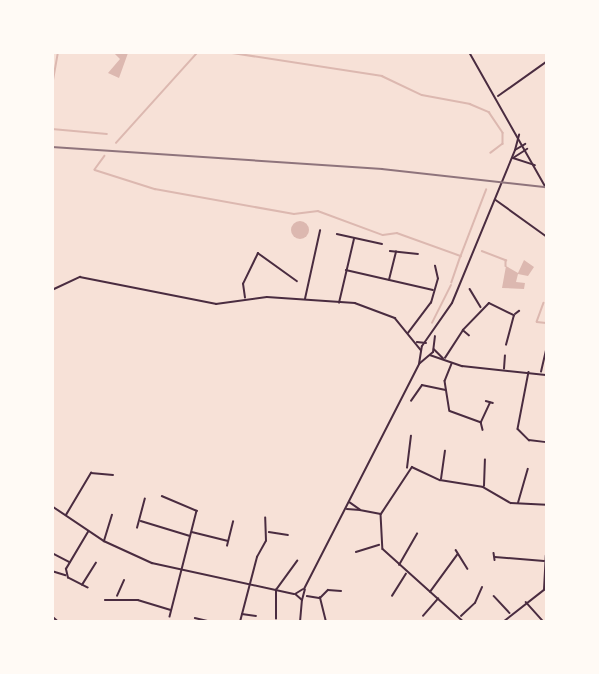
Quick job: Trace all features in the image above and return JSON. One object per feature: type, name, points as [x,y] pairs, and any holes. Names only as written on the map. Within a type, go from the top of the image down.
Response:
[{"type":"main road","points":[[469,52],[498,96],[546,188]]},
{"type":"main road","points":[[498,96],[546,62]]},
{"type":"main road","points":[[419,364],[428,356],[433,347],[436,333],[513,158],[519,135]]},
{"type":"main road","points":[[515,150],[525,144]]},
{"type":"main road","points":[[513,158],[527,149]]},
{"type":"main road","points":[[513,158],[535,165]]},
{"type":"main road","points":[[302,600],[295,594],[304,589],[419,364],[422,351],[436,333]]},
{"type":"main road","points":[[427,343],[433,347]]},
{"type":"main road","points":[[422,351],[428,356]]},
{"type":"main road","points":[[300,621],[302,600],[307,596],[304,589]]},
{"type":"street","points":[[495,200],[546,236]]},
{"type":"street","points":[[305,300],[320,231]]},
{"type":"street","points":[[337,234],[382,244]]},
{"type":"street","points":[[339,304],[354,239]]},
{"type":"street","points":[[390,251],[418,254]]},
{"type":"street","points":[[389,280],[396,252]]},
{"type":"street","points":[[245,298],[243,284],[258,253],[297,281]]},
{"type":"street","points":[[407,334],[427,310],[438,279],[435,266]]},
{"type":"street","points":[[346,270],[433,290]]},
{"type":"street","points":[[52,290],[80,277],[216,304],[245,298],[360,304],[388,314],[422,351]]},
{"type":"street","points":[[465,293],[470,291],[481,308]]},
{"type":"street","points":[[444,359],[462,330],[481,308],[495,303],[514,315]]},
{"type":"street","points":[[506,345],[514,315],[519,311]]},
{"type":"street","points":[[462,330],[469,335]]},
{"type":"street","points":[[416,342],[427,343]]},
{"type":"street","points":[[433,347],[444,359]]},
{"type":"street","points":[[541,373],[546,350]]},
{"type":"street","points":[[428,356],[452,363],[529,371],[546,375]]},
{"type":"street","points":[[504,369],[505,356]]},
{"type":"street","points":[[452,363],[446,390],[453,415],[481,422]]},
{"type":"street","points":[[529,371],[518,429],[529,440],[546,442]]},
{"type":"street","points":[[411,401],[422,385],[446,390]]},
{"type":"street","points":[[483,430],[481,422],[491,403],[486,401]]},
{"type":"street","points":[[411,436],[412,440],[404,460],[407,469],[381,514],[380,545],[406,573],[464,621]]},
{"type":"street","points":[[412,440],[416,438]]},
{"type":"street","points":[[440,480],[448,453]]},
{"type":"street","points":[[483,487],[489,462],[485,460]]},
{"type":"street","points":[[407,469],[420,468],[440,480],[483,487],[518,504],[546,505]]},
{"type":"street","points":[[66,516],[87,480],[96,470],[113,475]]},
{"type":"street","points":[[518,504],[529,471]]},
{"type":"street","points":[[81,478],[87,480]]},
{"type":"street","points":[[162,496],[193,508],[192,532],[170,617]]},
{"type":"street","points":[[137,528],[141,521],[145,499]]},
{"type":"street","points":[[349,502],[360,510]]},
{"type":"street","points":[[52,506],[105,541],[182,571],[250,583],[295,594]]},
{"type":"street","points":[[346,508],[381,514]]},
{"type":"street","points":[[105,541],[112,515]]},
{"type":"street","points":[[240,621],[250,583],[268,532],[265,518]]},
{"type":"street","points":[[141,521],[190,536]]},
{"type":"street","points":[[227,546],[233,522]]},
{"type":"street","points":[[66,574],[70,562],[89,532]]},
{"type":"street","points":[[192,532],[228,541]]},
{"type":"street","points":[[268,532],[288,536]]},
{"type":"street","points":[[411,533],[415,536]]},
{"type":"street","points":[[399,565],[417,534]]},
{"type":"street","points":[[358,545],[361,550]]},
{"type":"street","points":[[356,552],[380,545]]},
{"type":"street","points":[[456,550],[457,555],[468,569]]},
{"type":"street","points":[[494,553],[495,559],[545,561]]},
{"type":"street","points":[[52,554],[70,562]]},
{"type":"street","points":[[429,593],[457,555]]},
{"type":"street","points":[[503,621],[525,601],[545,590],[546,556]]},
{"type":"street","points":[[276,619],[276,590],[297,561]]},
{"type":"street","points":[[82,585],[96,563]]},
{"type":"street","points":[[52,571],[66,574],[88,588]]},
{"type":"street","points":[[392,596],[406,573]]},
{"type":"street","points":[[117,597],[124,580]]},
{"type":"street","points":[[460,616],[484,591],[482,587]]},
{"type":"street","points":[[307,596],[320,598],[335,589],[341,591]]},
{"type":"street","points":[[498,598],[499,594]]},
{"type":"street","points":[[494,596],[510,614]]},
{"type":"street","points":[[105,600],[117,597],[172,611]]},
{"type":"street","points":[[320,598],[326,621]]},
{"type":"street","points":[[423,614],[439,599]]},
{"type":"street","points":[[525,601],[544,621]]},
{"type":"street","points":[[242,614],[256,616]]},
{"type":"street","points":[[205,620],[207,615]]},
{"type":"street","points":[[52,616],[59,621]]},
{"type":"street","points":[[195,618],[213,621]]},
{"type":"shaded area","points":[[114,53],[128,53],[119,78],[108,73],[120,59]]},
{"type":"shaded area","points":[[300,221],[306,224],[309,230],[306,236],[300,239],[294,236],[291,230],[294,224]]},
{"type":"shaded area","points":[[524,260],[534,267],[528,276],[518,274],[516,282],[525,283],[524,289],[502,288],[506,266],[518,273]]},
{"type":"waterway","points":[[52,86],[58,52]]},
{"type":"waterway","points":[[116,143],[198,52]]},
{"type":"waterway","points":[[226,52],[382,76],[422,95],[470,104],[489,112],[503,133],[503,144],[491,153]]},
{"type":"waterway","points":[[52,129],[107,134]]},
{"type":"waterway","points":[[105,156],[95,170],[155,189],[294,214],[318,211],[383,235],[397,233],[461,256],[452,282]]},
{"type":"waterway","points":[[461,255],[486,190]]},
{"type":"waterway","points":[[482,251],[506,260],[506,266]]},
{"type":"waterway","points":[[432,323],[451,285]]},
{"type":"waterway","points":[[544,303],[537,322],[546,323]]},
{"type":"railway","points":[[52,147],[382,169],[546,187]]}]
